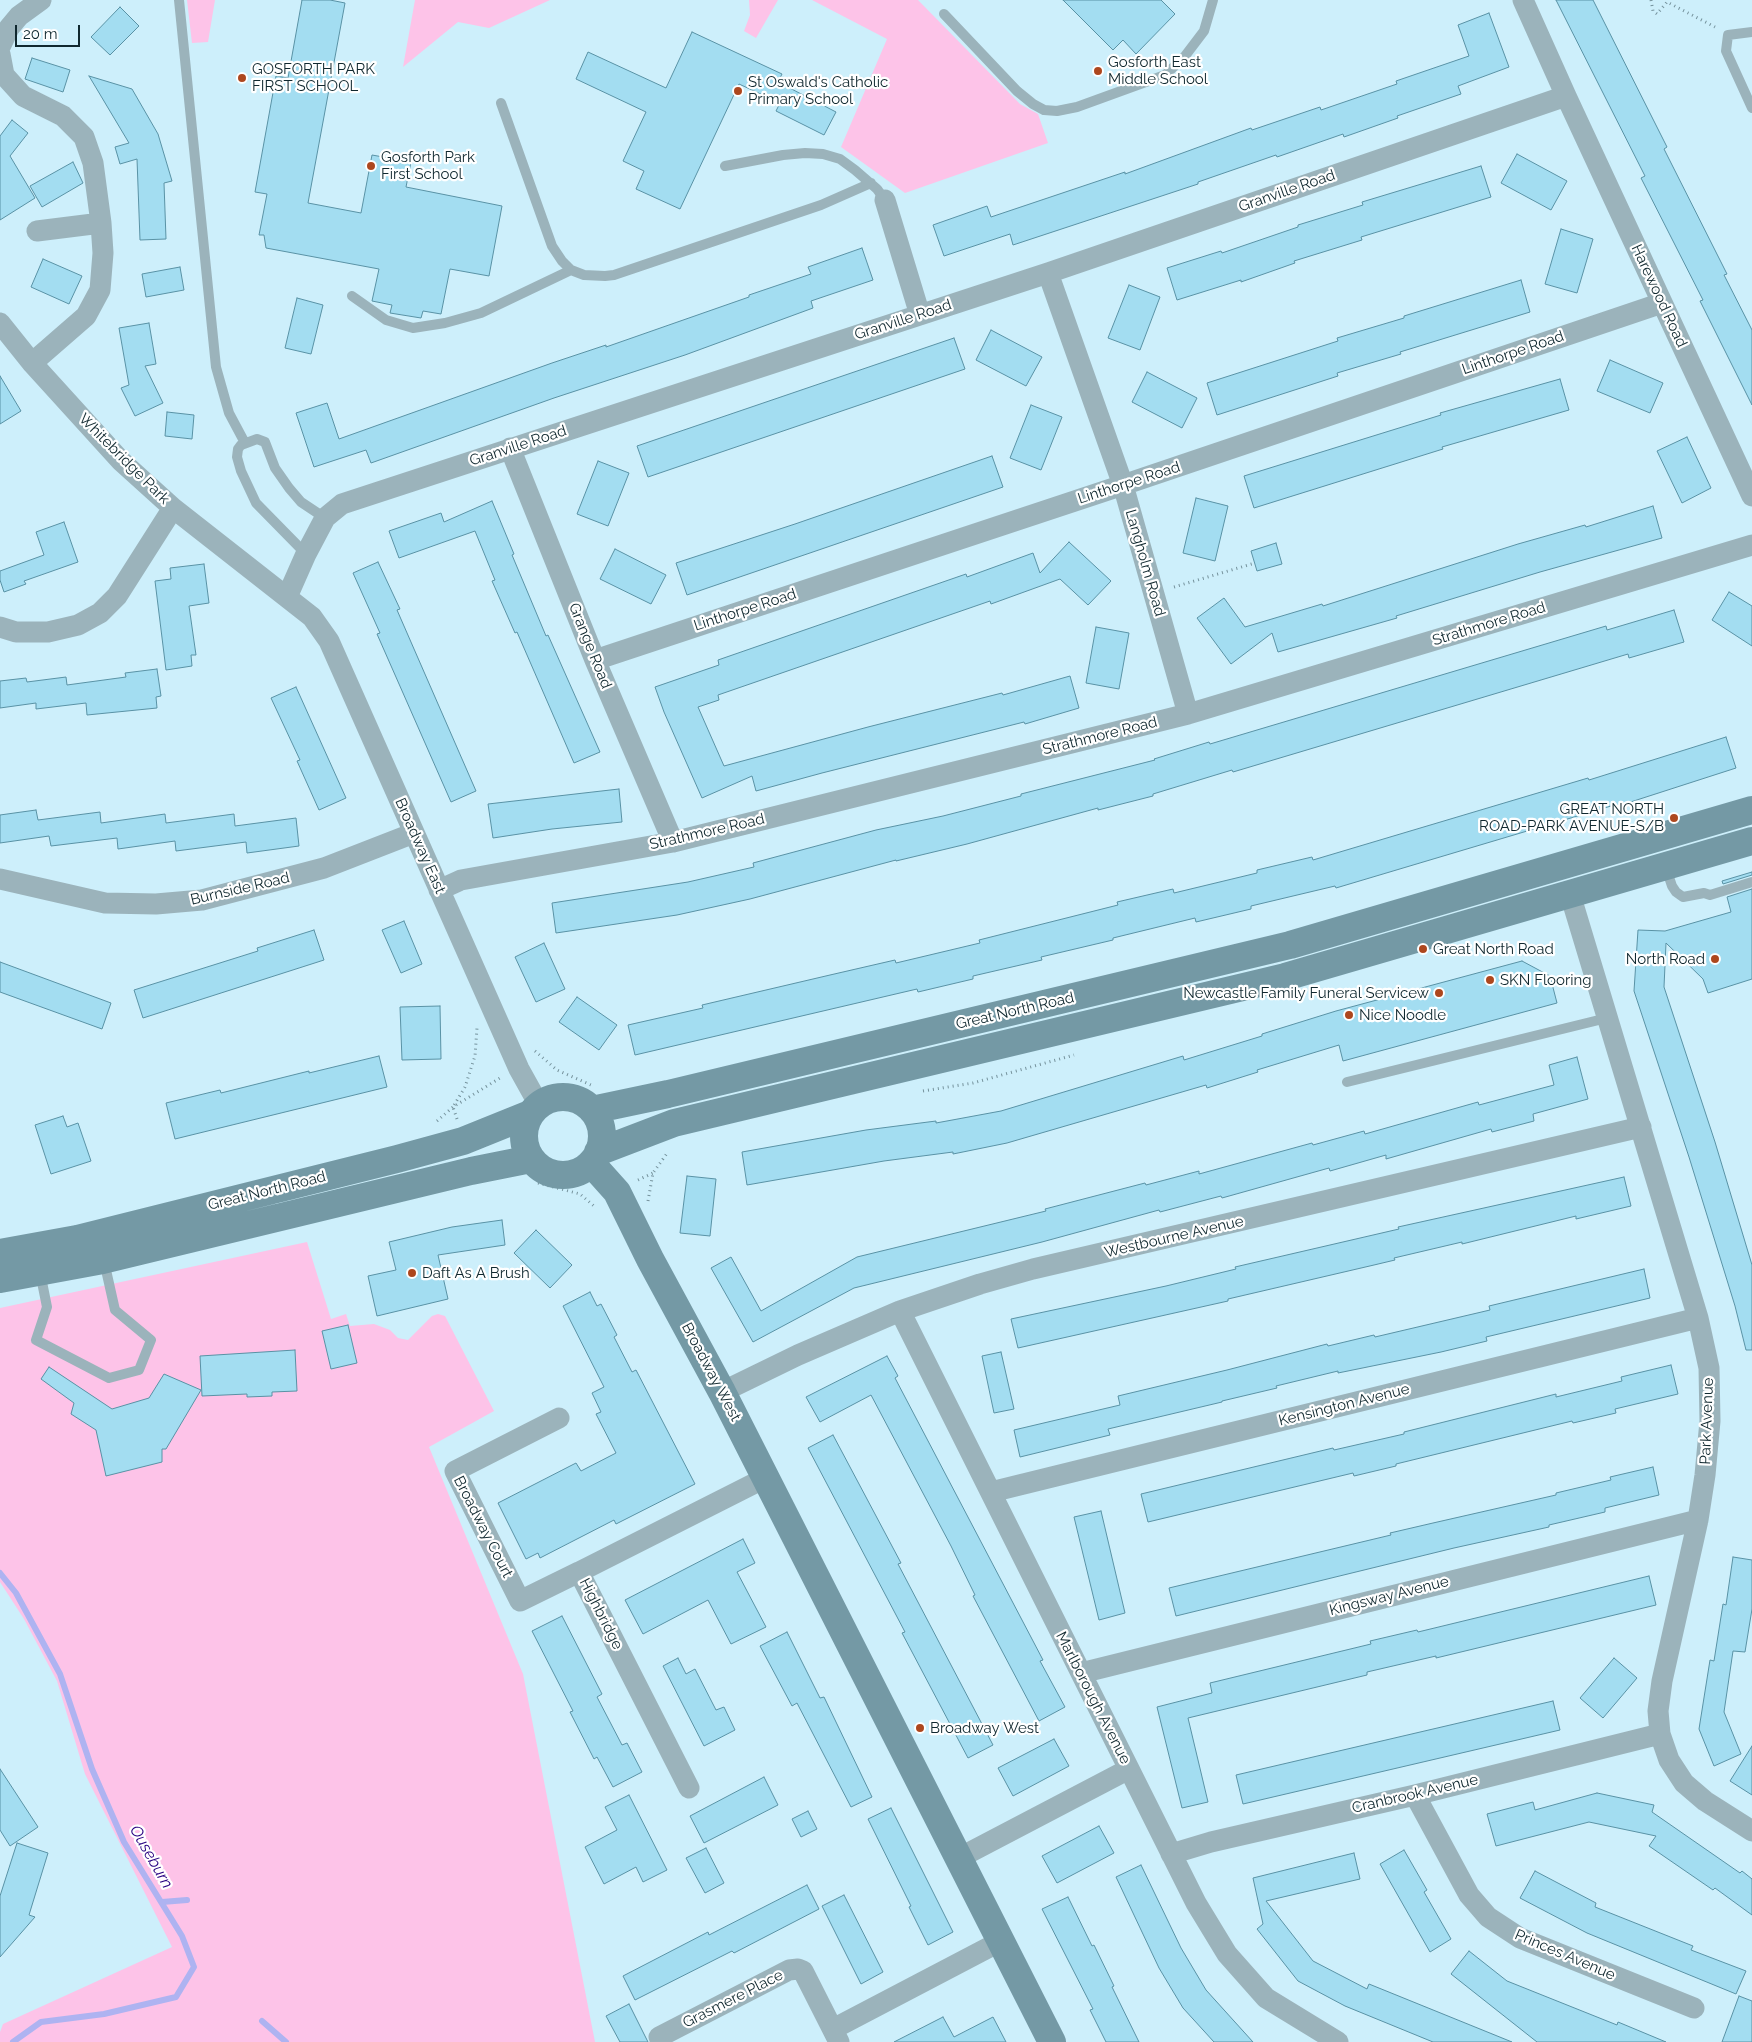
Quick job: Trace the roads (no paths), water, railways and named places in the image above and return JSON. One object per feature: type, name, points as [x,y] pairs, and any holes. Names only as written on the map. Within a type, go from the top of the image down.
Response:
[{"type":"main road","name":"Great North Road","points":[[0,1253],[77,1240],[463,1141],[535,1110],[549,1100],[560,1097],[572,1098],[582,1102],[592,1110],[668,1094],[1290,945],[1752,810]]},
{"type":"main road","name":"Great North Road","points":[[0,1279],[104,1260],[471,1171],[531,1159],[541,1169],[553,1174],[567,1175],[580,1171],[594,1158],[674,1123],[1285,977],[1752,841]]},
{"type":"main road","points":[[531,1159],[524,1137],[525,1125],[535,1110]]},
{"type":"main road","points":[[592,1110],[598,1119],[601,1130],[601,1142],[594,1158]]},
{"type":"main road","name":"Broadway West","points":[[594,1158],[617,1192],[650,1259],[722,1392],[1052,2042]]},
{"type":"street","points":[[0,47],[8,28],[19,16],[41,0]]},
{"type":"street","name":"Harewood Road","points":[[1523,0],[1752,496]]},
{"type":"street","points":[[0,54],[4,75],[23,96],[63,116],[84,137],[93,162],[101,223],[103,253],[100,290],[86,316],[32,363]]},
{"type":"street","name":"Granville Road","points":[[288,597],[306,554],[325,518],[342,504],[1048,273],[1566,96]]},
{"type":"street","points":[[885,200],[920,315]]},
{"type":"street","points":[[37,230],[101,223]]},
{"type":"street","name":"Langholm Road","points":[[1048,273],[1123,485],[1188,714]]},
{"type":"street","name":"Linthorpe Road","points":[[595,660],[1123,485],[1662,303]]},
{"type":"street","name":"Whitebridge Park","points":[[0,322],[32,363],[121,461],[173,508],[288,597]]},
{"type":"street","name":"Grange Road","points":[[510,448],[595,660],[673,842]]},
{"type":"street","points":[[0,627],[16,632],[48,632],[78,625],[100,613],[117,596],[173,508]]},
{"type":"street","name":"Strathmore Road","points":[[439,890],[462,880],[673,842],[1188,714],[1752,545]]},
{"type":"street","name":"Broadway East","points":[[288,597],[312,617],[328,641],[535,1110]]},
{"type":"street","name":"Burnside Road","points":[[0,880],[105,903],[156,904],[202,900],[324,868],[414,833]]},
{"type":"street","name":"Park Avenue","points":[[1570,894],[1698,1318],[1708,1368],[1710,1421],[1705,1475],[1698,1520],[1662,1681],[1658,1711],[1660,1734],[1669,1760],[1684,1783],[1704,1801],[1752,1831]]},
{"type":"street","name":"Westbourne Avenue","points":[[722,1392],[798,1355],[900,1311],[980,1284],[1641,1127]]},
{"type":"street","name":"Marlborough Avenue","points":[[900,1311],[1196,1903],[1227,1954],[1266,1998],[1338,2042]]},
{"type":"street","name":"Kensington Avenue","points":[[990,1492],[1698,1318]]},
{"type":"street","name":"Broadway Court","points":[[558,1418],[454,1471],[520,1602],[580,1572]]},
{"type":"street","name":"Highbridge","points":[[689,1788],[580,1572],[766,1478]]},
{"type":"street","name":"Kingsway Avenue","points":[[1080,1673],[1698,1520]]},
{"type":"street","name":"Cranbrook Avenue","points":[[1171,1854],[1211,1842],[1414,1795],[1660,1734]]},
{"type":"street","points":[[959,1858],[1129,1769]]},
{"type":"street","name":"Princes Avenue","points":[[1414,1795],[1469,1895],[1488,1917],[1520,1938],[1694,2008]]},
{"type":"street","name":"Grasmere Place","points":[[659,2037],[789,1970],[798,1969],[803,1971],[836,2036],[1001,1941]]},
{"type":"lane","points":[[179,0],[216,367],[229,413],[245,443]]},
{"type":"lane","points":[[944,14],[1017,91],[1044,110],[1057,110],[1077,107],[1165,75],[1185,56],[1204,31],[1213,0]]},
{"type":"lane","points":[[1752,32],[1728,35],[1726,52],[1752,108]]},
{"type":"lane","points":[[502,103],[552,246],[571,270],[584,275],[614,275],[821,205],[871,184]]},
{"type":"lane","points":[[725,166],[782,155],[824,154],[840,160],[871,184],[885,200]]},
{"type":"lane","points":[[352,296],[386,320],[413,328],[445,323],[481,313],[571,270]]},
{"type":"lane","points":[[306,554],[265,514],[253,497],[246,485],[237,457],[238,449],[245,443],[257,439],[265,442],[276,468],[288,488],[301,502],[325,518]]},
{"type":"lane","points":[[1665,866],[1672,886],[1683,897],[1704,893],[1710,895],[1752,882]]},
{"type":"lane","points":[[1347,1082],[1607,1018]]},
{"type":"lane","points":[[40,1272],[47,1307],[36,1340],[109,1378],[138,1370],[151,1340],[115,1310],[104,1260]]},
{"type":"waterway","name":"Ouseburn","points":[[0,1573],[16,1593],[60,1674],[92,1769],[124,1842],[182,1936],[194,1967],[176,1997],[104,2014],[41,2022],[13,2042]]},
{"type":"waterway","points":[[162,1902],[187,1900]]},
{"type":"waterway","points":[[262,2021],[286,2042]]},
{"type":"place","name":"Gosforth East Middle School","points":[[1098,71]]},
{"type":"place","name":"GOSFORTH PARK FIRST SCHOOL","points":[[242,78]]},
{"type":"place","name":"St Oswald's Catholic Primary School","points":[[738,91]]},
{"type":"place","name":"Gosforth Park First School","points":[[371,166]]},
{"type":"place","name":"GREAT NORTH ROAD-PARK AVENUE-S/B","points":[[1674,818]]},
{"type":"place","name":"Great North Road","points":[[1423,949]]},
{"type":"place","name":"North Road","points":[[1715,959]]},
{"type":"place","name":"SKN Flooring","points":[[1490,980]]},
{"type":"place","name":"Newcastle Family Funeral Servicew","points":[[1439,993]]},
{"type":"place","name":"Nice Noodle","points":[[1349,1015]]},
{"type":"place","name":"Daft As A Brush","points":[[412,1273]]},
{"type":"place","name":"Broadway West","points":[[920,1728]]}]
